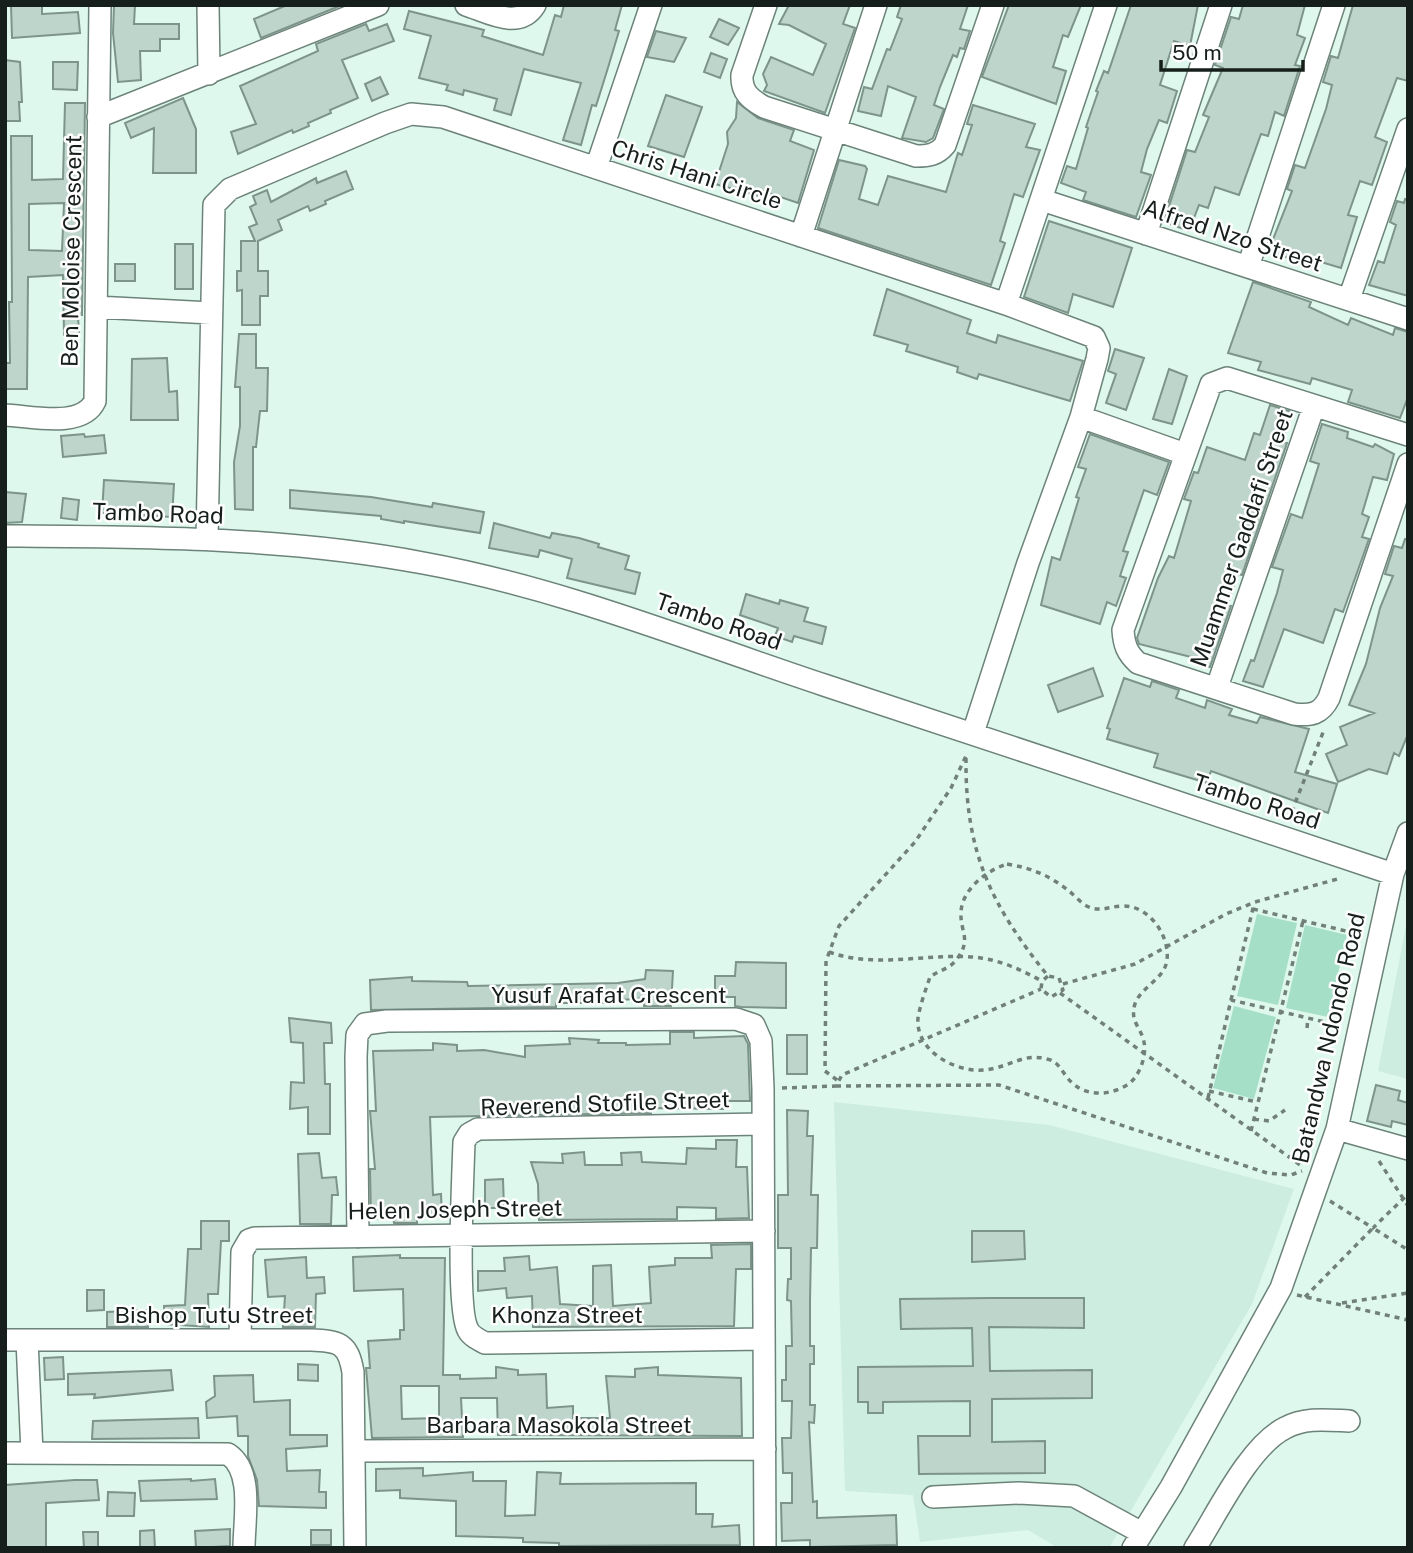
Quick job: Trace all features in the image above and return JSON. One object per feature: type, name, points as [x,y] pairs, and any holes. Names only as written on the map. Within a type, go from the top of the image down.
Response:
[{"type":"street","name":"Ben Moloise Crescent","points":[[5,415],[79,416],[92,407],[96,392],[100,5]]},
{"type":"street","points":[[208,5],[209,74]]},
{"type":"street","points":[[98,117],[379,5]]},
{"type":"street","points":[[466,5],[510,19],[526,16],[535,5]]},
{"type":"street","points":[[596,168],[651,5]]},
{"type":"street","points":[[766,5],[741,75],[745,92],[764,107],[916,156],[940,151],[949,134],[993,5]]},
{"type":"street","points":[[801,236],[876,5]]},
{"type":"street","points":[[1006,304],[1106,5]]},
{"type":"street","points":[[1146,234],[1221,5]]},
{"type":"street","points":[[1248,267],[1335,5]]},
{"type":"street","name":"Chris Hani Circle","points":[[207,539],[212,214],[218,198],[230,189],[401,117],[423,113],[443,117],[1006,304],[1094,337],[1099,348],[1081,417],[1028,562],[973,733]]},
{"type":"street","points":[[1349,299],[1408,129]]},
{"type":"street","name":"Alfred Nzo Street","points":[[1042,201],[1408,319]]},
{"type":"street","points":[[96,307],[211,313]]},
{"type":"street","points":[[1408,435],[1237,380],[1217,380],[1207,388],[1123,630],[1124,642],[1131,657],[1138,663],[1294,714],[1312,715],[1320,711],[1329,698],[1408,464]]},
{"type":"street","name":"Muammer Gaddafi Street","points":[[1217,687],[1314,406]]},
{"type":"street","points":[[1081,417],[1185,454]]},
{"type":"street","name":"Tambo Road","points":[[5,536],[207,539],[376,555],[508,581],[1393,874]]},
{"type":"street","name":"Batandwa Ndondo Road","points":[[1137,1540],[1268,1316],[1316,1194],[1337,1129],[1393,874],[1408,833]]},
{"type":"street","name":"Yusuf Arafat Crescent","points":[[358,1237],[356,1058],[357,1035],[365,1024],[387,1021],[747,1021],[759,1031],[763,1089],[765,1548]]},
{"type":"street","name":"Reverend Stofile Street","points":[[462,1237],[464,1142],[469,1134],[478,1129],[762,1124]]},
{"type":"street","points":[[1337,1129],[1408,1149]]},
{"type":"street","name":"Helen Joseph Street","points":[[240,1340],[242,1252],[249,1240],[764,1231]]},
{"type":"street","name":"Khonza Street","points":[[462,1237],[464,1319],[469,1332],[485,1343],[764,1339]]},
{"type":"street","points":[[16,1340],[32,1453]]},
{"type":"street","name":"Bishop Tutu Street","points":[[16,1340],[311,1340],[340,1345],[350,1354],[353,1372],[355,1548]]},
{"type":"street","points":[[1195,1548],[1266,1443],[1285,1428],[1309,1420],[1349,1421]]},
{"type":"street","name":"Barbara Masokola Street","points":[[354,1451],[765,1449]]},
{"type":"street","points":[[5,1453],[228,1454],[236,1459],[243,1471],[244,1548]]},
{"type":"street","points":[[933,1497],[1019,1493],[1074,1496],[1137,1540]]},
{"type":"path","points":[[1283,837],[1325,729],[1320,711]]},
{"type":"path","points":[[837,1080],[825,1071],[826,961],[839,926],[915,842],[951,788],[973,733]]},
{"type":"path","points":[[966,756],[969,822],[974,849],[984,876],[1020,940],[1048,976],[1059,978],[1063,984]]},
{"type":"path","points":[[1007,864],[1031,867],[1096,910],[1122,906],[1135,909],[1156,923],[1166,949],[1167,961],[1163,971],[1140,993],[1135,1005],[1134,1017],[1144,1043],[1144,1054],[1131,1083],[1103,1094],[1076,1087],[1051,1059],[1035,1056],[1018,1058],[989,1070],[974,1071],[944,1061],[924,1040],[918,1017],[930,976],[949,967],[958,958],[966,932],[960,914],[963,902],[984,876],[1007,864]]},
{"type":"path","points":[[1063,984],[1135,964],[1226,914],[1255,902],[1344,877]]},
{"type":"path","points":[[1208,1098],[1255,902]]},
{"type":"path","points":[[1253,909],[1346,931]]},
{"type":"path","points":[[1251,1131],[1303,921]]},
{"type":"path","points":[[829,952],[869,959],[980,958],[1021,970],[1042,981]]},
{"type":"path","points":[[1041,989],[1042,981],[1048,976]]},
{"type":"path","points":[[1041,989],[1051,998],[1060,993],[1063,984]]},
{"type":"path","points":[[836,1086],[842,1074],[1041,989]]},
{"type":"path","points":[[763,1089],[999,1085],[1267,1173],[1291,1175],[1307,1169],[1060,993]]},
{"type":"path","points":[[1231,1000],[1325,1023]]},
{"type":"path","points":[[1307,1028],[1308,1018]]},
{"type":"path","points":[[1209,1091],[1257,1102]]},
{"type":"path","points":[[1254,1119],[1269,1121],[1285,1110]]},
{"type":"path","points":[[1366,1138],[1408,1206]]},
{"type":"path","points":[[1316,1194],[1408,1250]]},
{"type":"path","points":[[1408,1194],[1305,1297],[1408,1320]]},
{"type":"path","points":[[1340,1303],[1408,1293]]},
{"type":"shaded area","points":[[1408,915],[1408,1079],[1378,1071]]},
{"type":"shaded area","points":[[834,1102],[1049,1125],[1294,1189],[1252,1304],[1109,1548],[1058,1548],[1028,1530],[920,1542],[913,1495],[845,1491]]},
{"type":"green space","points":[[1257,914],[1297,923],[1278,1005],[1237,996]]},
{"type":"green space","points":[[1305,925],[1347,935],[1328,1017],[1286,1008]]},
{"type":"green space","points":[[1234,1006],[1276,1017],[1254,1099],[1213,1088]]},
{"type":"building","points":[[11,5],[42,5],[42,14],[78,12],[80,33],[12,38]]},
{"type":"building","points":[[114,5],[135,5],[134,24],[179,24],[179,39],[160,39],[160,51],[140,51],[141,80],[118,82],[113,33]]},
{"type":"building","points":[[287,5],[342,5],[261,38],[254,19]]},
{"type":"building","points":[[564,5],[622,5],[615,30],[619,31],[596,106],[592,105],[581,145],[563,140],[581,83],[524,69],[511,115],[494,110],[497,99],[464,90],[463,95],[446,90],[448,85],[419,78],[431,36],[404,29],[409,11],[484,30],[482,36],[543,55],[555,15],[561,17]]},
{"type":"building","points":[[789,5],[850,5],[843,24],[855,28],[825,113],[764,91],[767,85],[763,74],[771,57],[813,75],[826,44],[789,25],[779,24]]},
{"type":"building","points":[[901,5],[968,5],[960,29],[970,31],[964,49],[960,48],[957,57],[953,55],[940,87],[934,105],[944,109],[933,138],[926,142],[902,138],[916,97],[888,86],[881,116],[858,111],[864,87],[872,89],[887,49],[890,50],[902,19],[897,17]]},
{"type":"building","points":[[1009,5],[1081,5],[1068,37],[1063,35],[1053,67],[1066,71],[1056,104],[982,77]]},
{"type":"building","points":[[1131,5],[1198,5],[1190,46],[1174,41],[1160,85],[1177,91],[1167,123],[1159,120],[1147,149],[1141,172],[1151,175],[1136,217],[1083,200],[1086,192],[1061,183],[1067,166],[1076,169],[1098,92],[1096,91],[1104,71],[1108,73]]},
{"type":"building","points":[[1243,5],[1305,5],[1297,35],[1305,38],[1295,65],[1300,66],[1284,116],[1275,112],[1268,136],[1261,134],[1239,195],[1215,187],[1208,208],[1199,205],[1189,231],[1164,222],[1187,150],[1195,152],[1209,117],[1203,115],[1223,68],[1215,65],[1231,17],[1239,19]]},
{"type":"building","points":[[1353,5],[1408,5],[1408,81],[1397,78],[1375,137],[1387,142],[1372,185],[1360,181],[1348,215],[1357,217],[1341,268],[1291,253],[1289,258],[1268,252],[1292,191],[1287,189],[1295,165],[1305,168],[1326,109],[1332,85],[1323,82],[1331,56],[1338,58]]},
{"type":"building","points":[[719,19],[739,28],[728,45],[710,37]]},
{"type":"building","points":[[366,24],[369,31],[387,24],[394,41],[342,60],[358,98],[330,110],[331,113],[308,123],[309,126],[293,133],[292,130],[238,154],[231,132],[256,124],[240,86],[318,51],[316,44]]},
{"type":"building","points":[[656,31],[686,38],[674,62],[647,57]]},
{"type":"building","points":[[711,53],[727,59],[720,78],[704,72]]},
{"type":"building","points":[[5,60],[20,62],[20,121],[5,121]]},
{"type":"building","points":[[53,62],[78,62],[77,90],[53,89]]},
{"type":"building","points":[[380,77],[388,94],[372,101],[365,84]]},
{"type":"building","points":[[666,95],[702,107],[684,157],[648,146]]},
{"type":"building","points":[[183,98],[196,129],[196,173],[153,173],[154,128],[131,138],[125,123]]},
{"type":"building","points":[[737,102],[758,118],[794,130],[790,141],[814,150],[798,203],[760,190],[759,196],[715,184],[728,144],[727,132],[736,118]]},
{"type":"building","points":[[65,103],[85,103],[82,315],[78,315],[79,335],[64,335],[63,275],[28,277],[27,389],[5,389],[5,363],[10,363],[9,302],[12,302],[11,136],[32,136],[32,180],[63,179]],"holes":[[[64,203],[62,251],[29,250],[29,204]]]},
{"type":"building","points":[[973,105],[1035,124],[1026,147],[1040,150],[1023,197],[1014,194],[1000,241],[1005,243],[991,285],[818,228],[839,160],[865,166],[867,169],[859,199],[878,205],[888,176],[946,192],[958,153],[962,155],[972,125],[967,124]]},
{"type":"building","points":[[346,171],[353,189],[310,211],[308,206],[278,220],[282,230],[258,241],[258,271],[268,271],[268,296],[260,296],[260,325],[242,325],[242,290],[237,291],[237,271],[241,271],[241,241],[255,241],[249,227],[257,224],[250,207],[256,204],[253,196],[267,190],[271,202],[316,178],[317,183]]},
{"type":"building","points":[[1405,199],[1408,200],[1408,296],[1369,285],[1378,261],[1384,263],[1396,225],[1390,222],[1397,201],[1404,203]]},
{"type":"building","points":[[1049,221],[1132,248],[1113,307],[1073,294],[1068,313],[1024,297]]},
{"type":"building","points":[[175,244],[193,244],[193,289],[175,289]]},
{"type":"building","points":[[115,264],[135,264],[135,281],[115,281]]},
{"type":"building","points":[[1253,282],[1311,302],[1309,307],[1348,325],[1351,318],[1393,335],[1395,328],[1408,332],[1408,397],[1400,418],[1348,402],[1352,390],[1312,378],[1310,384],[1258,370],[1261,362],[1228,353]]},
{"type":"building","points":[[887,289],[971,320],[967,333],[996,343],[998,335],[1083,361],[1070,401],[979,374],[977,379],[957,372],[958,367],[906,351],[908,345],[874,335]]},
{"type":"building","points":[[239,334],[256,334],[256,368],[268,368],[267,411],[260,411],[256,447],[253,447],[253,510],[235,509],[234,462],[240,426],[240,387],[235,387]]},
{"type":"building","points":[[1115,349],[1144,358],[1126,410],[1106,403],[1116,374],[1108,371]]},
{"type":"building","points":[[167,358],[169,392],[177,391],[178,420],[131,420],[132,359]]},
{"type":"building","points":[[1169,369],[1187,376],[1172,424],[1153,419]]},
{"type":"building","points":[[1270,405],[1292,412],[1282,442],[1287,443],[1242,575],[1238,574],[1227,605],[1231,606],[1210,667],[1190,661],[1191,657],[1139,644],[1137,638],[1158,578],[1169,556],[1174,558],[1191,501],[1184,499],[1194,472],[1198,473],[1207,447],[1245,460],[1254,433],[1260,435]]},
{"type":"building","points":[[1322,424],[1348,432],[1347,438],[1373,447],[1375,444],[1394,454],[1387,480],[1373,477],[1362,514],[1369,517],[1362,537],[1369,539],[1343,612],[1335,609],[1323,643],[1284,629],[1263,687],[1243,681],[1251,660],[1254,661],[1283,570],[1272,567],[1291,514],[1302,518],[1319,464],[1310,461]]},
{"type":"building","points":[[84,434],[85,437],[104,435],[106,453],[63,457],[61,436]]},
{"type":"building","points":[[1090,434],[1169,462],[1157,495],[1144,490],[1123,551],[1128,552],[1120,576],[1126,578],[1116,606],[1107,602],[1100,624],[1041,605],[1052,557],[1060,560],[1079,498],[1076,497],[1086,469],[1078,467]]},
{"type":"building","points":[[104,480],[174,484],[172,517],[102,513]]},
{"type":"building","points":[[290,490],[371,497],[432,507],[433,503],[484,512],[480,533],[404,523],[381,519],[381,516],[290,508]]},
{"type":"building","points":[[5,492],[26,494],[22,522],[5,523]]},
{"type":"building","points":[[63,498],[79,500],[77,520],[61,518]]},
{"type":"building","points":[[494,523],[550,538],[552,533],[579,538],[629,556],[625,569],[640,573],[635,594],[567,578],[572,559],[540,550],[538,557],[489,548]]},
{"type":"building","points":[[1405,539],[1408,540],[1408,734],[1399,756],[1394,753],[1387,774],[1369,769],[1338,782],[1326,754],[1347,745],[1340,727],[1374,713],[1349,705],[1366,664],[1380,608],[1393,576],[1385,574],[1394,546],[1402,548]]},
{"type":"building","points":[[746,594],[779,604],[780,600],[808,608],[804,621],[826,627],[822,644],[794,636],[792,642],[775,636],[778,628],[740,615]]},
{"type":"building","points":[[1093,668],[1103,696],[1058,712],[1048,685]]},
{"type":"building","points":[[1124,678],[1150,687],[1152,681],[1179,690],[1176,698],[1205,708],[1207,700],[1232,709],[1229,715],[1257,723],[1260,717],[1309,729],[1295,772],[1337,784],[1328,813],[1211,771],[1207,783],[1154,767],[1158,754],[1107,739],[1110,729],[1107,728]]},
{"type":"building","points":[[736,962],[786,963],[786,1008],[741,1007],[735,1006],[735,997],[715,997],[715,976],[735,976]]},
{"type":"building","points":[[646,970],[673,971],[671,1006],[644,1006],[644,998],[611,1003],[556,1003],[556,1007],[371,1010],[370,980],[412,977],[412,981],[467,982],[468,986],[618,983],[645,979]]},
{"type":"building","points":[[289,1018],[331,1023],[332,1043],[324,1043],[325,1084],[330,1084],[330,1134],[308,1134],[308,1107],[290,1109],[291,1082],[304,1083],[303,1043],[291,1042]]},
{"type":"building","points":[[670,1032],[694,1032],[694,1038],[744,1036],[748,1044],[750,1101],[723,1101],[723,1109],[651,1108],[651,1113],[430,1117],[433,1195],[441,1194],[442,1216],[417,1217],[417,1223],[394,1223],[393,1217],[371,1219],[370,1169],[375,1169],[370,1111],[376,1111],[373,1051],[433,1050],[433,1043],[457,1045],[457,1051],[484,1050],[525,1057],[525,1046],[570,1044],[569,1038],[626,1045],[670,1044]]},
{"type":"building","points":[[787,1035],[807,1035],[807,1074],[787,1074]]},
{"type":"building","points":[[1376,1085],[1400,1091],[1398,1100],[1408,1103],[1408,1125],[1392,1121],[1391,1127],[1367,1121]]},
{"type":"building","points":[[787,1110],[808,1111],[807,1136],[813,1136],[811,1195],[818,1195],[817,1248],[811,1248],[810,1301],[810,1346],[814,1346],[814,1364],[810,1364],[810,1405],[815,1405],[814,1423],[809,1422],[813,1502],[817,1501],[817,1518],[896,1515],[897,1545],[810,1547],[810,1540],[782,1541],[781,1503],[792,1503],[792,1473],[783,1473],[782,1438],[791,1438],[792,1401],[782,1401],[782,1380],[786,1380],[786,1346],[792,1346],[791,1301],[787,1300],[788,1279],[791,1279],[791,1248],[778,1248],[778,1195],[788,1195]]},
{"type":"building","points":[[716,1140],[737,1140],[736,1167],[747,1167],[749,1218],[716,1219],[716,1208],[677,1207],[677,1219],[539,1220],[538,1184],[531,1162],[563,1163],[562,1154],[584,1152],[585,1165],[622,1165],[621,1153],[641,1152],[642,1162],[686,1164],[687,1148],[716,1149]]},
{"type":"building","points":[[319,1153],[322,1178],[336,1177],[338,1195],[332,1195],[331,1224],[300,1224],[298,1154]]},
{"type":"building","points":[[503,1179],[504,1208],[485,1208],[485,1180]]},
{"type":"building","points":[[201,1221],[229,1221],[229,1241],[221,1241],[218,1294],[208,1294],[209,1327],[165,1324],[164,1306],[185,1305],[188,1249],[201,1249]]},
{"type":"building","points":[[972,1231],[1024,1231],[1025,1259],[972,1262]]},
{"type":"building","points":[[751,1244],[751,1269],[736,1269],[734,1326],[533,1327],[532,1296],[507,1298],[506,1288],[478,1291],[478,1271],[505,1271],[504,1258],[529,1256],[530,1270],[557,1267],[560,1304],[593,1306],[593,1266],[611,1265],[613,1306],[651,1303],[649,1267],[675,1265],[675,1258],[712,1258],[711,1245]]},
{"type":"building","points":[[400,1255],[400,1258],[445,1258],[443,1375],[460,1375],[460,1379],[496,1378],[496,1367],[518,1370],[518,1375],[546,1374],[547,1408],[573,1406],[573,1418],[610,1418],[606,1376],[635,1377],[635,1369],[658,1367],[658,1375],[741,1378],[742,1436],[498,1435],[497,1398],[461,1398],[463,1437],[372,1438],[366,1368],[370,1368],[368,1341],[400,1339],[400,1330],[404,1330],[403,1289],[354,1291],[353,1257]],"holes":[[[401,1386],[439,1386],[439,1418],[402,1419]]]},
{"type":"building","points":[[306,1257],[307,1278],[324,1277],[325,1293],[316,1294],[315,1327],[283,1327],[285,1296],[268,1297],[265,1260]]},
{"type":"building","points":[[87,1290],[104,1290],[104,1310],[87,1311]]},
{"type":"building","points":[[1084,1298],[1084,1328],[989,1327],[990,1371],[1092,1370],[1092,1398],[992,1399],[992,1442],[1045,1441],[1045,1473],[919,1474],[918,1436],[970,1436],[970,1401],[883,1402],[883,1413],[868,1413],[868,1402],[858,1402],[858,1367],[973,1366],[972,1328],[901,1329],[900,1299]]},
{"type":"building","points":[[147,1310],[148,1327],[107,1327],[107,1312]]},
{"type":"building","points":[[63,1357],[64,1379],[45,1380],[44,1358]]},
{"type":"building","points":[[298,1364],[318,1365],[318,1381],[298,1380]]},
{"type":"building","points":[[171,1370],[173,1390],[94,1398],[95,1394],[68,1395],[68,1374]]},
{"type":"building","points":[[253,1375],[254,1402],[290,1400],[290,1435],[327,1435],[327,1446],[286,1449],[287,1471],[320,1470],[319,1492],[326,1492],[326,1508],[259,1506],[257,1480],[248,1456],[248,1436],[238,1436],[237,1416],[207,1418],[206,1402],[215,1396],[214,1376]]},
{"type":"building","points":[[198,1418],[199,1438],[92,1439],[93,1421]]},
{"type":"building","points":[[423,1468],[423,1476],[473,1472],[473,1481],[506,1481],[505,1516],[535,1515],[537,1472],[561,1473],[560,1484],[696,1483],[696,1514],[713,1514],[712,1527],[739,1525],[740,1545],[559,1546],[559,1543],[523,1542],[523,1538],[456,1536],[456,1501],[400,1498],[400,1490],[376,1491],[376,1469]]},
{"type":"building","points":[[215,1479],[217,1499],[141,1501],[139,1481]]},
{"type":"building","points":[[97,1480],[99,1500],[46,1503],[46,1548],[5,1548],[5,1485]]},
{"type":"building","points":[[108,1492],[135,1493],[134,1516],[107,1516]]},
{"type":"building","points":[[230,1529],[230,1546],[196,1548],[195,1531]]},
{"type":"building","points":[[154,1530],[155,1548],[140,1548],[140,1531]]},
{"type":"building","points":[[311,1530],[331,1530],[331,1545],[311,1545]]},
{"type":"building","points":[[83,1532],[98,1532],[98,1548],[84,1548]]}]
